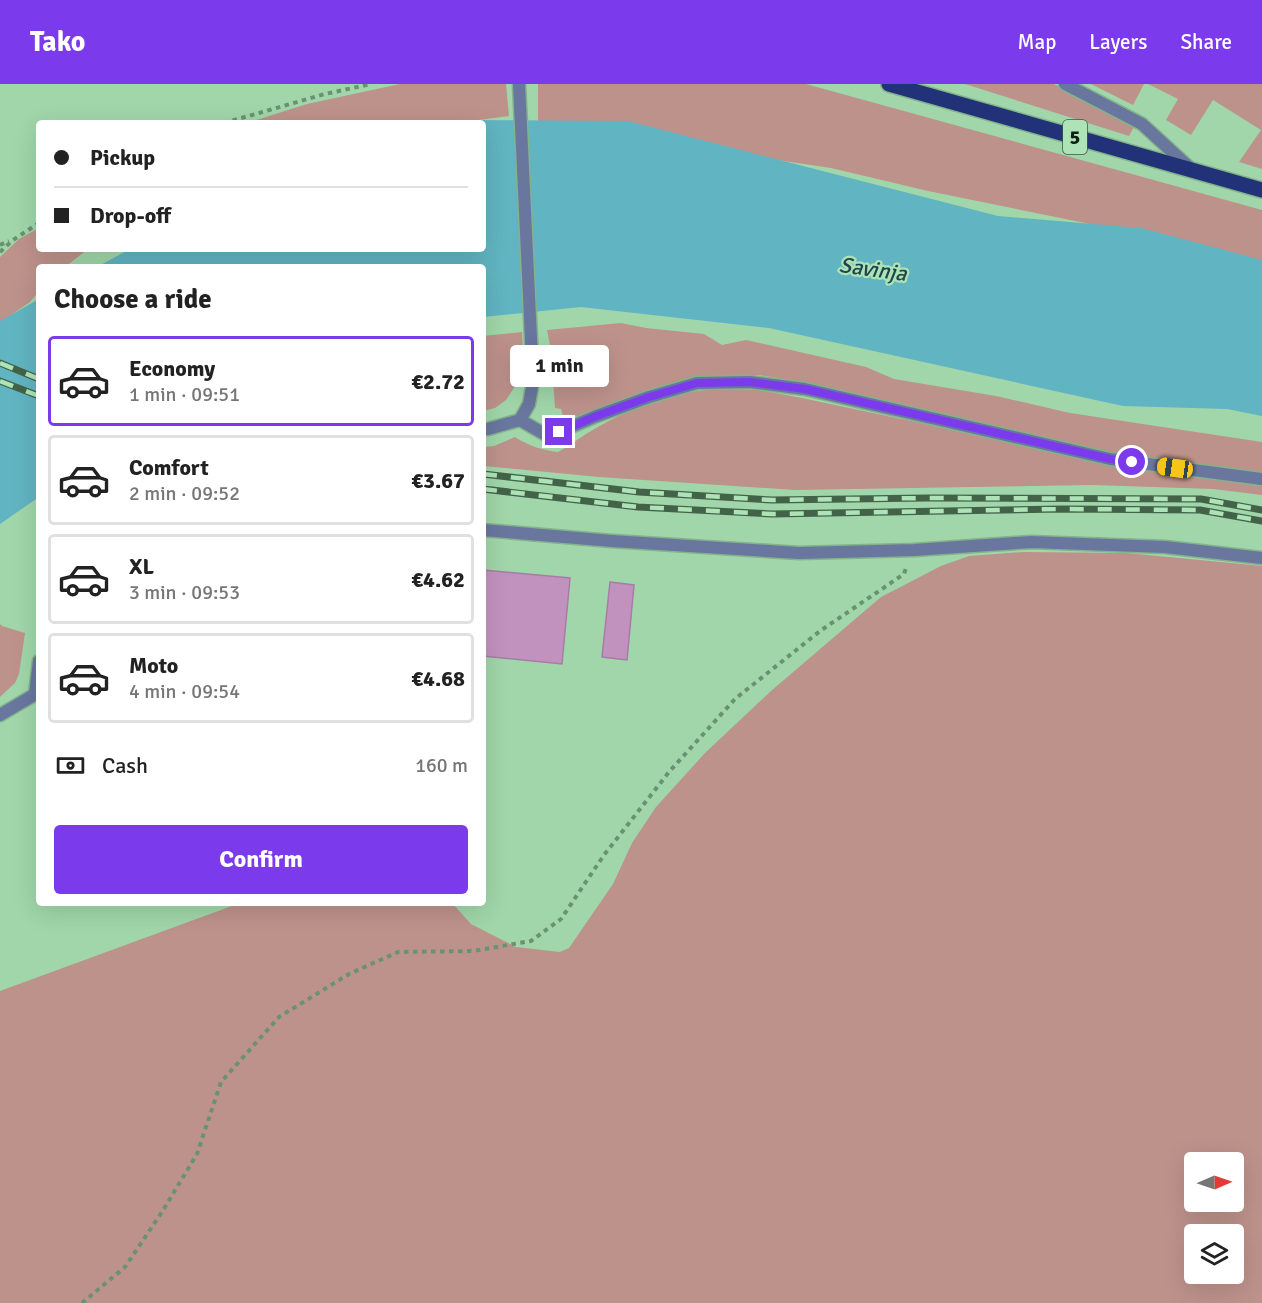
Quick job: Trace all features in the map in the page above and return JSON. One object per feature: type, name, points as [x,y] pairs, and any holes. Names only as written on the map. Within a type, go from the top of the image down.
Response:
[{"type":"main road","name":"5","points":[[889,84],[1262,190]]},
{"type":"street","points":[[486,429],[520,420],[529,404],[533,381],[519,84]]},
{"type":"street","points":[[1065,84],[1142,124],[1192,170]]},
{"type":"street","points":[[520,420],[546,435],[649,397],[697,383],[750,382],[805,389],[1110,459],[1262,479]]},
{"type":"street","points":[[486,530],[612,542],[799,553],[914,550],[1030,542],[1155,547],[1262,558]]},
{"type":"street","points":[[0,715],[36,694]]},
{"type":"path","points":[[235,120],[326,94],[372,84]]},
{"type":"path","points":[[0,252],[36,225]]},
{"type":"path","points":[[0,245],[13,240]]},
{"type":"path","points":[[82,1303],[126,1267],[197,1154],[221,1082],[279,1017],[349,974],[398,952],[473,951],[531,941],[561,919],[604,855],[669,771],[735,699],[820,631],[904,574],[914,550]]},
{"type":"shaded area","points":[[400,84],[506,84],[509,116],[479,120],[256,120],[307,104]]},
{"type":"shaded area","points":[[538,84],[806,84],[1262,210],[1262,264],[1179,242],[928,191],[831,168],[538,128]]},
{"type":"shaded area","points":[[965,84],[1054,84],[1134,127],[1129,136]]},
{"type":"shaded area","points":[[1091,84],[1144,84],[1133,105]]},
{"type":"shaded area","points":[[1148,84],[1262,84],[1262,169],[1239,162],[1261,130],[1213,100],[1191,135],[1166,120],[1178,99]]},
{"type":"shaded area","points":[[36,230],[36,252],[84,252],[69,264],[36,264],[36,295],[30,302],[11,315],[0,335],[0,257],[19,239]]},
{"type":"shaded area","points":[[621,323],[704,334],[722,345],[746,340],[866,367],[894,379],[996,396],[1070,413],[1262,442],[1262,476],[1191,463],[1160,462],[1058,442],[812,384],[759,375],[722,375],[698,379],[639,394],[588,415],[563,417],[561,409],[555,408],[551,350],[547,330]]},
{"type":"shaded area","points":[[522,332],[524,373],[506,400],[495,408],[486,410],[486,336]]},
{"type":"shaded area","points":[[760,390],[1062,455],[1145,469],[1262,483],[1262,495],[1213,489],[1093,485],[795,490],[599,477],[486,466],[486,447],[494,446],[515,437],[536,447],[558,452],[601,425],[649,403],[699,391]]},
{"type":"shaded area","points":[[1023,552],[1127,553],[1262,566],[1262,1303],[0,1303],[0,991],[232,906],[455,906],[471,924],[516,947],[560,952],[569,948],[613,884],[632,843],[656,807],[705,753],[771,691],[881,597],[941,566],[969,556]]},
{"type":"shaded area","points":[[0,624],[25,633],[19,674],[15,683],[0,697]]},
{"type":"water","name":"Savinja","points":[[486,120],[628,121],[998,216],[1141,228],[1262,260],[1262,416],[1227,409],[1123,406],[769,328],[581,307],[486,317],[486,264],[102,264],[124,252],[486,252]]},
{"type":"water","points":[[36,301],[36,499],[0,524],[0,321]]},
{"type":"building","points":[[486,570],[570,578],[562,664],[486,656]]},
{"type":"building","points":[[610,582],[634,585],[627,660],[602,657]]},
{"type":"railway","points":[[0,363],[36,378]]},
{"type":"railway","points":[[0,381],[36,395]]},
{"type":"railway","points":[[486,474],[639,492],[772,500],[1201,499],[1262,510]]},
{"type":"railway","points":[[486,489],[638,507],[772,514],[1063,509],[1200,510],[1262,521]]},
{"type":"route","points":[[559,432],[649,397],[697,383],[750,382],[805,389],[1110,459],[1132,462]]}]
